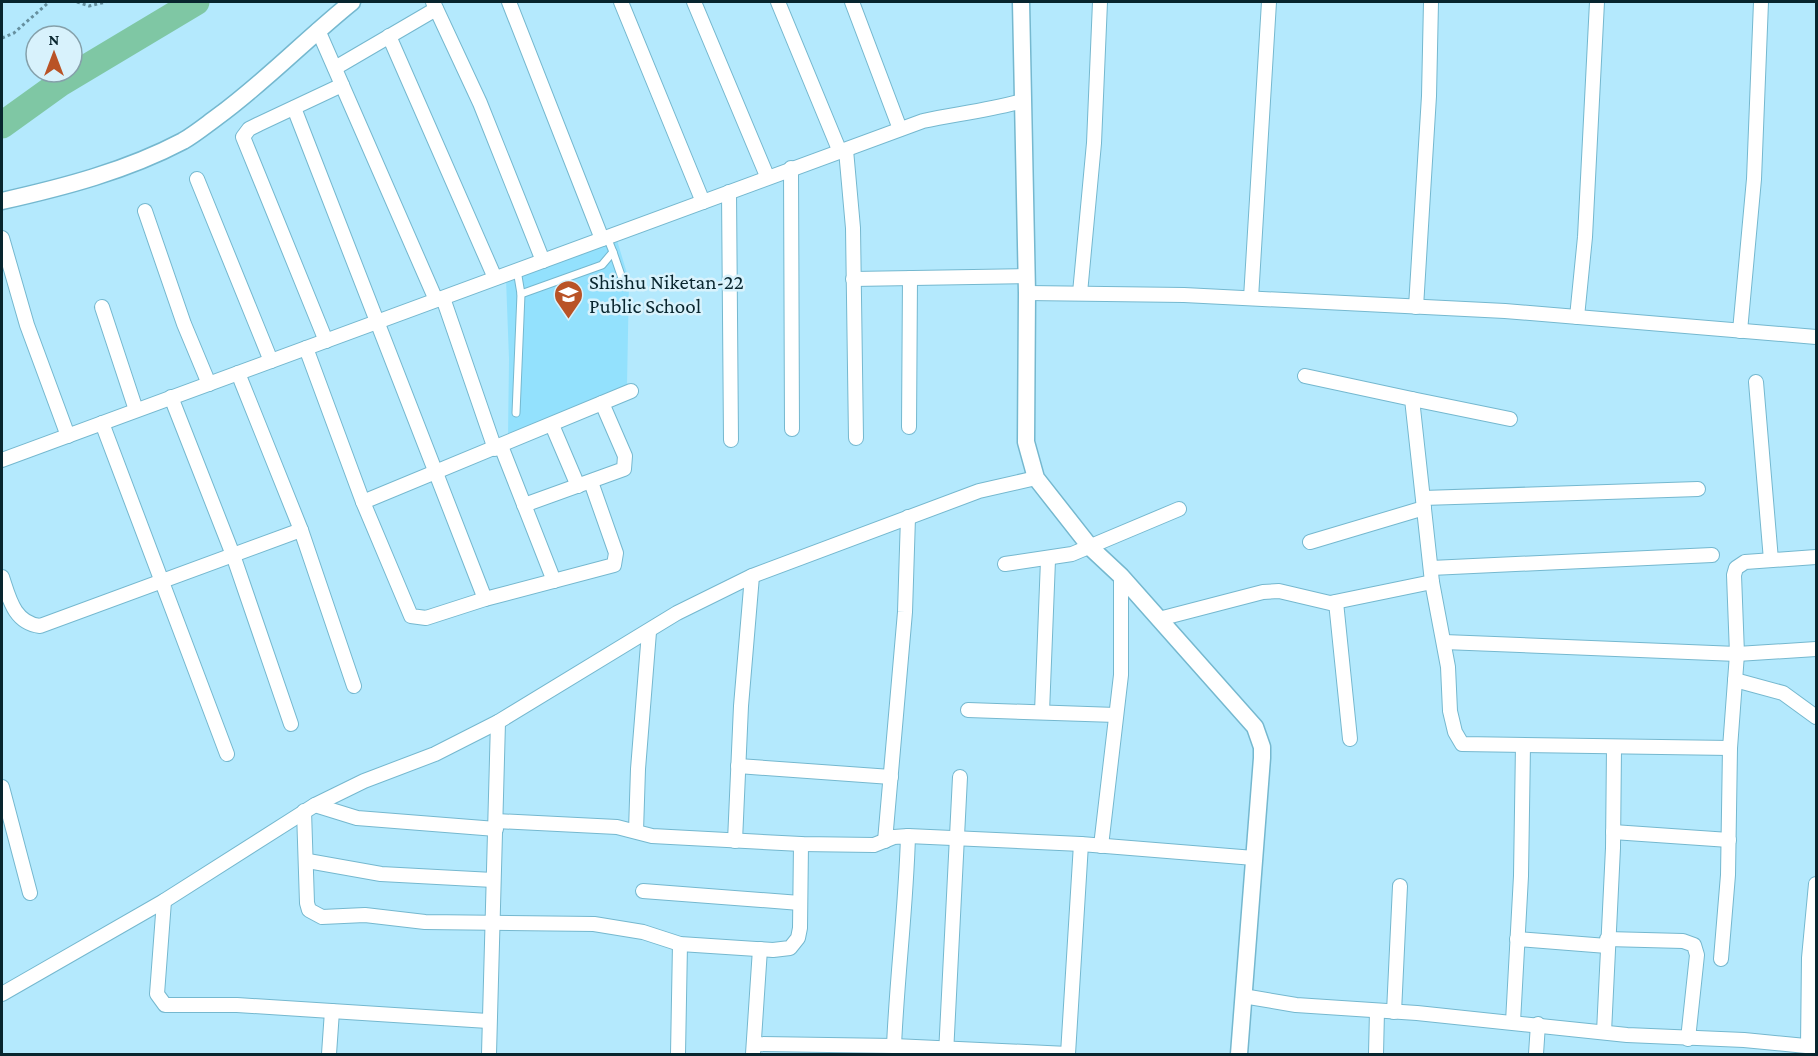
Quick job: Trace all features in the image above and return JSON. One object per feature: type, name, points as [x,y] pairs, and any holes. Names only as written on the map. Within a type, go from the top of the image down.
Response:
[{"type":"street","points":[[2,201],[119,170],[185,140],[253,91],[349,2]]},
{"type":"street","points":[[509,2],[605,238]]},
{"type":"street","points":[[621,2],[703,202]]},
{"type":"street","points":[[694,2],[767,176]]},
{"type":"street","points":[[778,2],[843,151],[853,228],[856,438]]},
{"type":"street","points":[[852,2],[900,129]]},
{"type":"street","points":[[1021,2],[1027,284],[1026,442],[1036,478],[1091,548],[1121,576],[1255,727],[1259,737],[1262,758],[1239,1054]]},
{"type":"street","points":[[1080,293],[1089,226],[1100,2]]},
{"type":"street","points":[[1251,298],[1269,2]]},
{"type":"street","points":[[1416,307],[1429,96],[1431,2]]},
{"type":"street","points":[[1577,317],[1585,237],[1597,2]]},
{"type":"street","points":[[1740,331],[1754,179],[1761,2]]},
{"type":"street","points":[[335,68],[389,36],[434,5],[480,103],[543,261]]},
{"type":"street","points":[[318,30],[439,299],[554,581]]},
{"type":"street","points":[[389,36],[495,278]]},
{"type":"street","points":[[326,340],[243,137],[249,129],[342,85]]},
{"type":"street","points":[[2,460],[703,202],[767,176],[900,129],[923,121],[966,112],[987,111],[1023,101]]},
{"type":"street","points":[[294,108],[485,599]]},
{"type":"street","points":[[791,168],[792,429]]},
{"type":"street","points":[[197,179],[271,361]]},
{"type":"street","points":[[729,192],[731,440]]},
{"type":"street","points":[[145,211],[184,324],[209,384]]},
{"type":"street","points":[[2,238],[27,325],[68,436]]},
{"type":"street","points":[[853,279],[910,278],[1027,284],[1080,293],[1251,298],[1416,307],[1577,317],[1816,337]]},
{"type":"street","points":[[909,427],[910,278]]},
{"type":"street","points":[[102,307],[136,410]]},
{"type":"street","points":[[306,348],[363,502],[411,616],[426,618],[485,599],[611,566],[616,562],[614,544],[552,425]]},
{"type":"street","points":[[238,373],[301,530],[354,686]]},
{"type":"street","points":[[1305,376],[1510,419]]},
{"type":"street","points":[[1755,382],[1771,560]]},
{"type":"street","points":[[363,502],[631,391]]},
{"type":"street","points":[[171,398],[233,555],[291,724]]},
{"type":"street","points":[[1412,399],[1431,575],[1444,642],[1450,711],[1460,741],[1468,745],[1730,748]]},
{"type":"street","points":[[524,505],[621,471],[626,465],[625,456],[602,403]]},
{"type":"street","points":[[102,423],[227,754]]},
{"type":"street","points":[[2,994],[164,901],[310,808],[364,781],[435,754],[498,722],[677,613],[752,576],[908,517],[979,491],[1036,478]]},
{"type":"street","points":[[1311,542],[1424,503],[1698,489]]},
{"type":"street","points":[[1005,564],[1048,560],[1091,548],[1179,509]]},
{"type":"street","points":[[885,841],[905,612],[908,517]]},
{"type":"street","points":[[2,577],[15,612],[22,621],[40,626],[301,530]]},
{"type":"street","points":[[1159,619],[1263,592],[1279,591],[1316,602],[1336,602],[1431,575],[1712,555]]},
{"type":"street","points":[[1721,959],[1729,840],[1730,748],[1737,654],[1734,574],[1736,568],[1745,562],[1816,557]]},
{"type":"street","points":[[1042,712],[1048,560]]},
{"type":"street","points":[[735,841],[738,766],[752,576]]},
{"type":"street","points":[[1101,846],[1121,675],[1121,576]]},
{"type":"street","points":[[1336,602],[1350,739]]},
{"type":"street","points":[[636,831],[638,769],[649,632]]},
{"type":"street","points":[[1444,642],[1737,654],[1816,649]]},
{"type":"street","points":[[1735,680],[1783,693],[1816,717]]},
{"type":"street","points":[[968,710],[1116,715]]},
{"type":"street","points":[[489,1054],[488,1021],[498,722]]},
{"type":"street","points":[[1512,1022],[1521,876],[1523,745]]},
{"type":"street","points":[[1604,1032],[1613,832],[1614,748]]},
{"type":"street","points":[[738,766],[891,777]]},
{"type":"street","points":[[946,1052],[960,777]]},
{"type":"street","points":[[2,787],[30,893]]},
{"type":"street","points":[[310,808],[357,818],[496,825],[617,827],[652,836],[735,841],[874,845],[908,836],[1081,844],[1254,858]]},
{"type":"street","points":[[310,808],[307,903],[309,910],[316,916],[365,915],[425,922],[594,924],[643,932],[680,944],[783,950],[794,945],[800,928],[801,844]]},
{"type":"street","points":[[1613,832],[1729,840]]},
{"type":"street","points":[[900,1049],[896,983],[906,900],[908,836]]},
{"type":"street","points":[[760,949],[754,1049],[900,1049],[1068,1054],[1081,844]]},
{"type":"street","points":[[308,861],[381,874],[493,880]]},
{"type":"street","points":[[1244,996],[1296,1005],[1538,1024],[1695,1040],[1744,1040],[1812,1047],[1809,958],[1816,884]]},
{"type":"street","points":[[1394,1012],[1400,886]]},
{"type":"street","points":[[643,891],[800,903]]},
{"type":"street","points":[[164,901],[157,979],[157,994],[160,1002],[174,1006],[237,1005],[488,1021]]},
{"type":"street","points":[[1517,939],[1607,942],[1683,941],[1694,945],[1697,955],[1695,1040],[1701,1054]]},
{"type":"street","points":[[678,1054],[680,944]]},
{"type":"street","points":[[329,1054],[332,1011]]},
{"type":"street","points":[[1376,1054],[1377,1011]]},
{"type":"street","points":[[1536,1054],[1538,1024]]},
{"type":"lane","points":[[605,238],[613,252],[625,287]]},
{"type":"lane","points":[[520,294],[602,265],[613,252]]},
{"type":"lane","points":[[516,413],[520,294],[517,270]]},
{"type":"path","points":[[2,38],[14,33],[49,2]]},
{"type":"path","points":[[77,2],[89,6],[106,2]]},
{"type":"shaded area","name":"Shishu Niketan-22 Public School","points":[[616,237],[629,280],[627,385],[508,436],[509,359],[506,279]]},
{"type":"waterway","points":[[2,125],[59,84],[196,2]]},
{"type":"place","name":"Shishu Niketan-22 Public School","points":[[568,320]]}]
